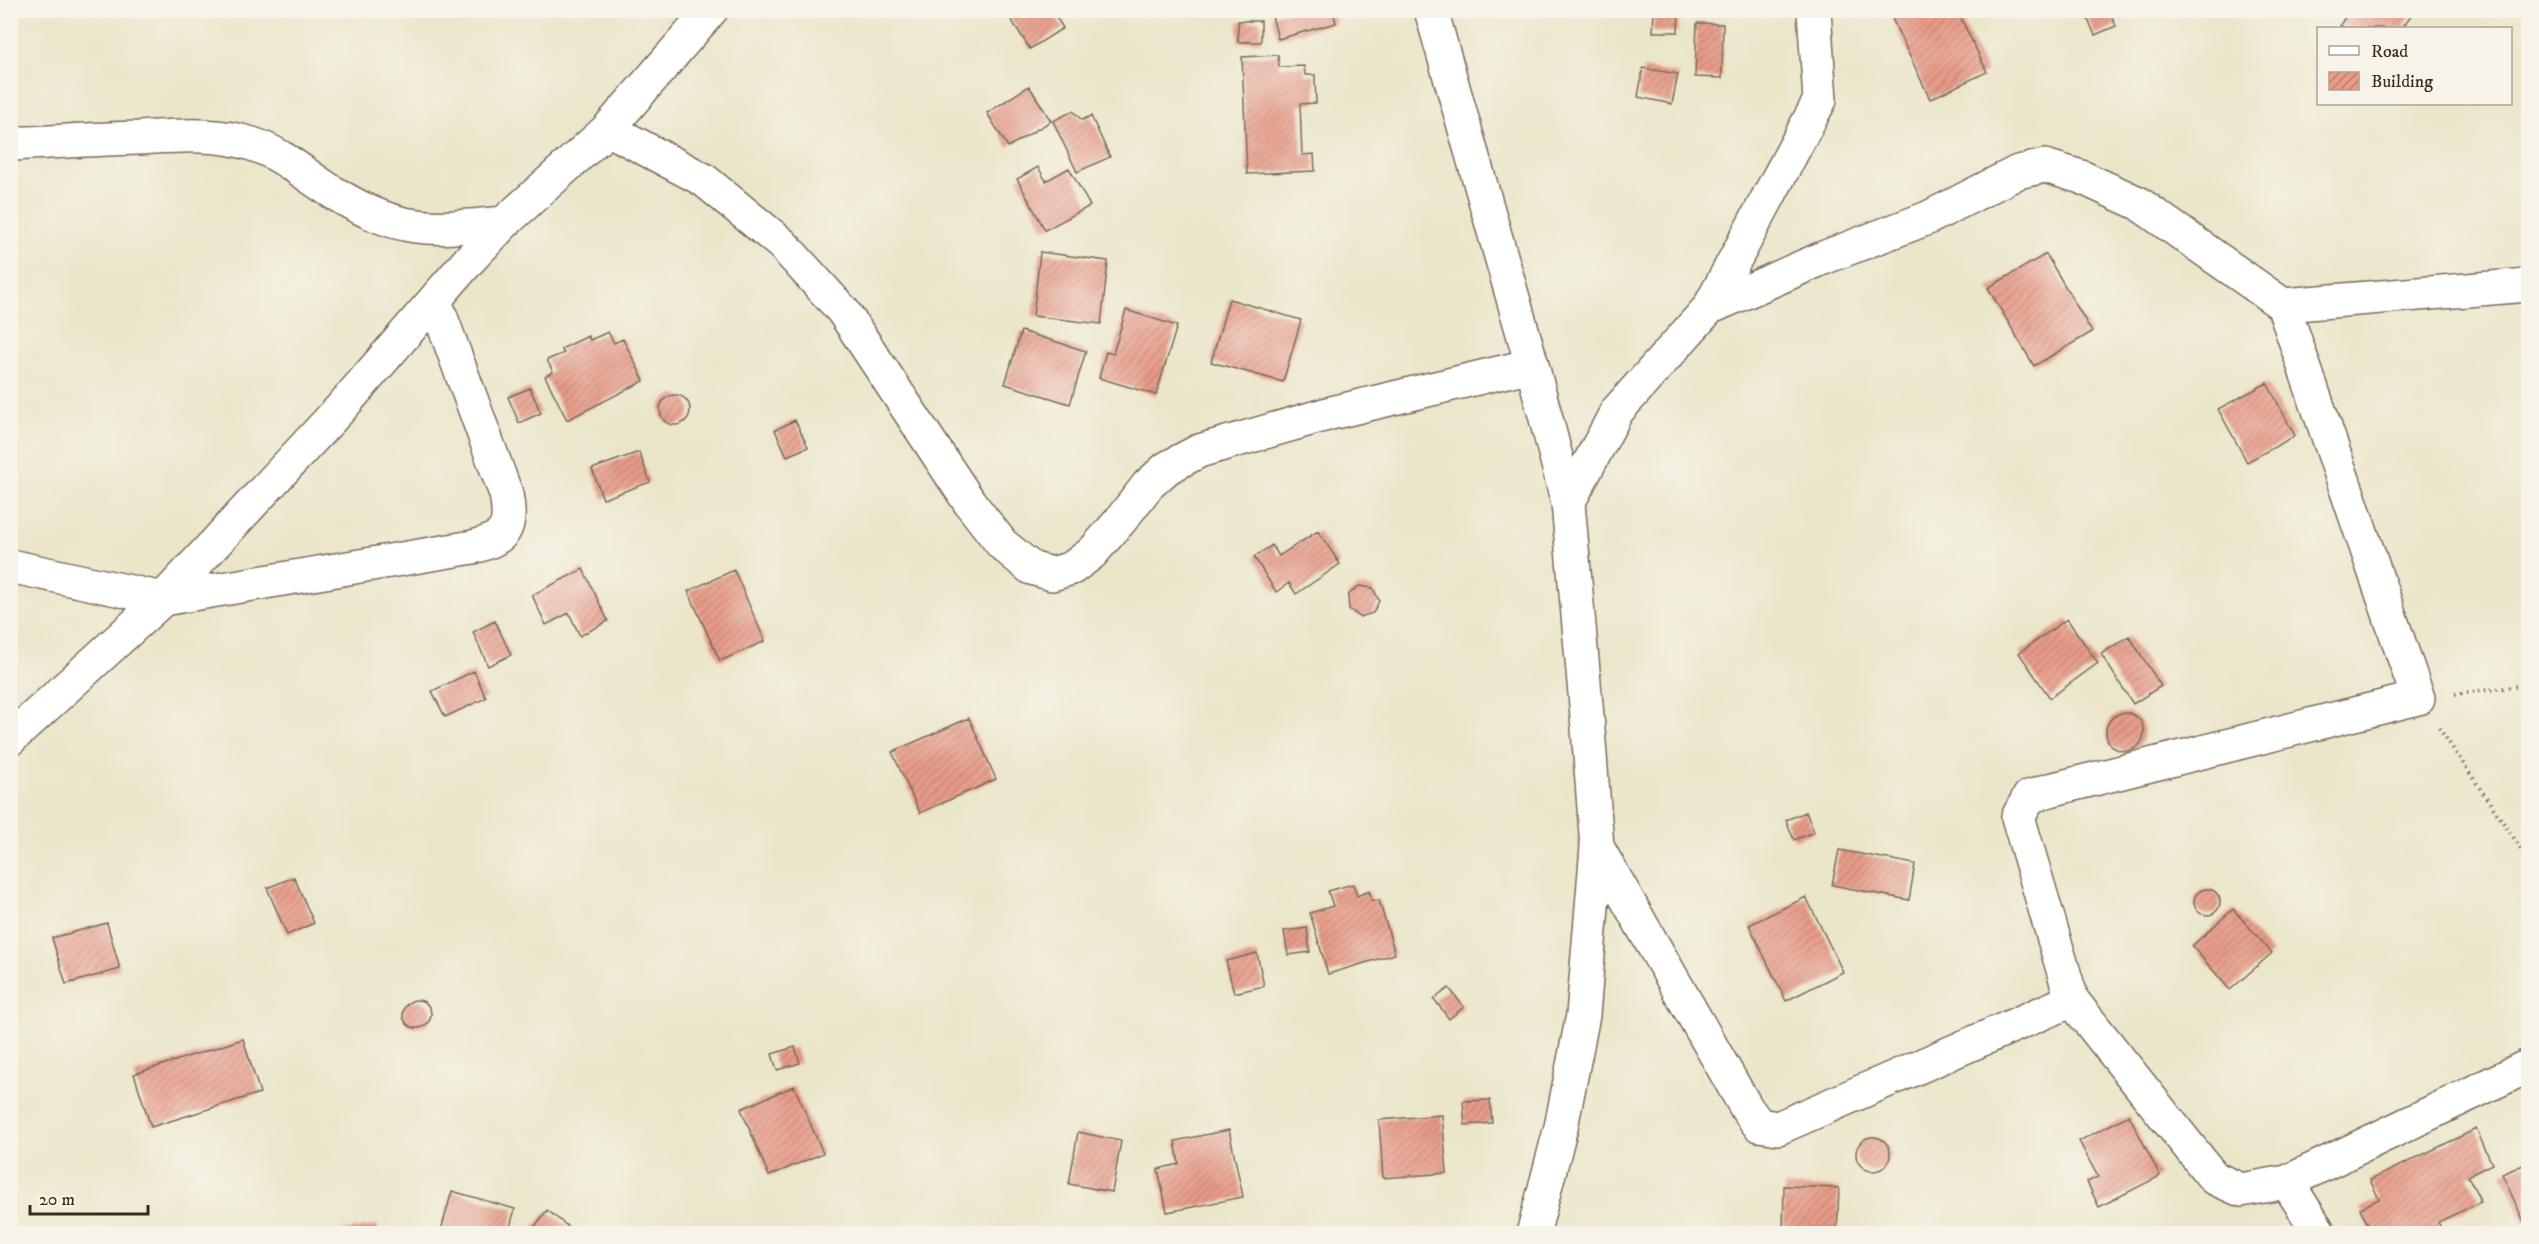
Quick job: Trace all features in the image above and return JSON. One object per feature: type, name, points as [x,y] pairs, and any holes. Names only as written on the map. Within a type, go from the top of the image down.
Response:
[{"type":"street","points":[[10,739],[163,598],[333,417],[504,223],[608,129],[711,10]]},
{"type":"street","points":[[1431,10],[1532,365],[1568,503],[1597,847],[1583,1015],[1561,1127],[1533,1233]]},
{"type":"street","points":[[1568,503],[1617,411],[1709,308],[1820,100],[1814,10]]},
{"type":"street","points":[[608,129],[704,180],[782,244],[843,311],[970,503],[1002,544],[1031,568],[1052,574],[1072,568],[1092,553],[1148,485],[1167,468],[1199,451],[1331,413],[1532,365]]},
{"type":"street","points":[[10,144],[185,136],[219,137],[251,143],[285,158],[343,198],[373,215],[406,226],[434,229],[504,223]]},
{"type":"street","points":[[1709,308],[1823,258],[1928,218],[2018,172],[2045,166],[2081,177],[2138,203],[2283,305],[2418,698],[2029,797],[2018,817],[2072,1000],[2214,1178],[2241,1190],[2287,1182],[2529,1066]]},
{"type":"street","points":[[2283,305],[2529,285]]},
{"type":"street","points":[[10,566],[163,598],[473,547],[489,542],[507,529],[510,515],[506,494],[435,301]]},
{"type":"street","points":[[1597,847],[1747,1109],[1759,1125],[1778,1128],[2072,1000]]},
{"type":"street","points":[[2287,1182],[2320,1233]]},
{"type":"path","points":[[2529,685],[2418,698],[2529,859]]},
{"type":"building","points":[[1005,10],[1052,10],[1063,28],[1030,49]]},
{"type":"building","points":[[1148,10],[1170,10],[1170,14],[1148,14]]},
{"type":"building","points":[[1292,10],[1333,10],[1336,23],[1278,39],[1272,16]]},
{"type":"building","points":[[1654,10],[1679,10],[1678,32],[1653,32]]},
{"type":"building","points":[[1888,10],[1957,10],[1987,72],[1930,99]]},
{"type":"building","points":[[2109,10],[2116,26],[2095,35],[2084,11]]},
{"type":"building","points":[[2338,10],[2407,10],[2412,14],[2403,27],[2343,27],[2340,25],[2346,16]]},
{"type":"building","points":[[1238,21],[1261,21],[1261,42],[1238,42]]},
{"type":"building","points":[[1697,23],[1723,24],[1722,78],[1695,77]]},
{"type":"building","points":[[1278,55],[1279,67],[1304,66],[1305,75],[1315,75],[1316,103],[1300,104],[1302,155],[1314,154],[1315,171],[1247,174],[1242,57]]},
{"type":"building","points":[[1643,68],[1678,74],[1672,104],[1638,97]]},
{"type":"building","points":[[1029,86],[1051,121],[1008,147],[987,113]]},
{"type":"building","points":[[1073,111],[1082,120],[1091,116],[1110,157],[1077,172],[1053,121]]},
{"type":"building","points":[[1038,167],[1046,181],[1069,168],[1090,206],[1045,230],[1017,179]]},
{"type":"building","points":[[1040,252],[1108,261],[1101,324],[1033,316]]},
{"type":"building","points":[[2046,254],[2092,332],[2034,366],[1988,288]]},
{"type":"building","points":[[1229,299],[1301,320],[1283,382],[1211,362]]},
{"type":"building","points":[[1126,310],[1177,326],[1156,395],[1099,378],[1106,352],[1113,354]]},
{"type":"building","points":[[1021,331],[1086,351],[1070,404],[1005,384]]},
{"type":"building","points":[[608,332],[614,343],[623,339],[644,381],[567,420],[545,376],[553,372],[547,360],[564,353],[561,349],[588,336],[590,340]]},
{"type":"building","points":[[2267,383],[2295,436],[2247,462],[2218,409]]},
{"type":"building","points":[[530,388],[541,413],[519,423],[508,397]]},
{"type":"building","points":[[675,395],[686,399],[690,410],[686,421],[675,425],[664,421],[660,410],[664,399]]},
{"type":"building","points":[[795,420],[808,447],[787,456],[775,430]]},
{"type":"building","points":[[639,452],[650,482],[603,499],[592,469]]},
{"type":"building","points":[[1318,531],[1340,564],[1296,594],[1289,583],[1276,592],[1254,557],[1272,545],[1279,556]]},
{"type":"building","points":[[583,569],[608,621],[580,636],[569,613],[546,625],[532,595]]},
{"type":"building","points":[[734,570],[765,641],[720,661],[688,591]]},
{"type":"building","points":[[1359,586],[1373,588],[1379,601],[1373,613],[1360,617],[1349,609],[1348,595]]},
{"type":"building","points":[[2067,619],[2098,663],[2050,698],[2019,653]]},
{"type":"building","points":[[495,621],[511,655],[488,666],[473,632]]},
{"type":"building","points":[[2129,636],[2161,686],[2133,704],[2101,654]]},
{"type":"building","points":[[474,671],[486,698],[445,717],[432,691]]},
{"type":"building","points":[[2125,713],[2132,714],[2138,719],[2143,725],[2143,739],[2138,745],[2132,750],[2125,751],[2118,750],[2112,745],[2107,739],[2106,732],[2107,725],[2112,719],[2118,714]]},
{"type":"building","points":[[969,718],[996,779],[920,813],[892,752]]},
{"type":"building","points":[[1806,812],[1814,832],[1794,840],[1786,820]]},
{"type":"building","points":[[1839,850],[1915,864],[1909,900],[1832,885]]},
{"type":"building","points":[[294,877],[314,923],[287,935],[267,888]]},
{"type":"building","points":[[1353,884],[1357,896],[1369,891],[1372,901],[1379,900],[1395,954],[1328,974],[1310,913],[1333,906],[1328,891]]},
{"type":"building","points":[[2207,889],[2216,893],[2220,902],[2216,911],[2207,915],[2198,911],[2194,902],[2198,893]]},
{"type":"building","points":[[1806,897],[1843,972],[1786,1001],[1749,925]]},
{"type":"building","points":[[2233,909],[2272,953],[2230,990],[2192,946]]},
{"type":"building","points":[[107,923],[120,969],[66,984],[52,938]]},
{"type":"building","points":[[1307,928],[1310,952],[1288,955],[1284,931]]},
{"type":"building","points":[[1257,953],[1264,986],[1234,993],[1226,961]]},
{"type":"building","points":[[1449,988],[1464,1007],[1449,1019],[1434,999]]},
{"type":"building","points":[[417,1000],[427,1004],[431,1014],[427,1024],[417,1028],[407,1024],[403,1014],[407,1004]]},
{"type":"building","points":[[243,1039],[260,1093],[151,1127],[134,1074]]},
{"type":"building","points":[[795,1047],[800,1063],[777,1070],[772,1054]]},
{"type":"building","points":[[794,1086],[823,1153],[769,1176],[741,1109]]},
{"type":"building","points":[[1490,1100],[1492,1123],[1465,1125],[1463,1101]]},
{"type":"building","points":[[1442,1115],[1447,1173],[1383,1178],[1379,1120]]},
{"type":"building","points":[[2129,1115],[2160,1176],[2099,1207],[2087,1182],[2098,1177],[2079,1141]]},
{"type":"building","points":[[2476,1129],[2492,1164],[2468,1176],[2481,1202],[2438,1222],[2444,1234],[2372,1234],[2360,1208],[2379,1199],[2370,1180]]},
{"type":"building","points":[[1229,1130],[1243,1197],[1167,1212],[1158,1169],[1179,1164],[1175,1141]]},
{"type":"building","points":[[1078,1132],[1121,1141],[1112,1192],[1069,1184]]},
{"type":"building","points":[[1873,1137],[1885,1142],[1890,1154],[1885,1166],[1873,1171],[1861,1166],[1856,1154],[1861,1142]]},
{"type":"building","points":[[2528,1163],[2528,1222],[2525,1224],[2502,1174]]},
{"type":"building","points":[[1784,1186],[1839,1188],[1837,1234],[1783,1233]]},
{"type":"building","points":[[452,1191],[515,1209],[508,1234],[440,1234]]},
{"type":"building","points":[[547,1210],[577,1234],[529,1234]]},
{"type":"building","points":[[377,1225],[379,1234],[338,1234],[338,1232]]}]
